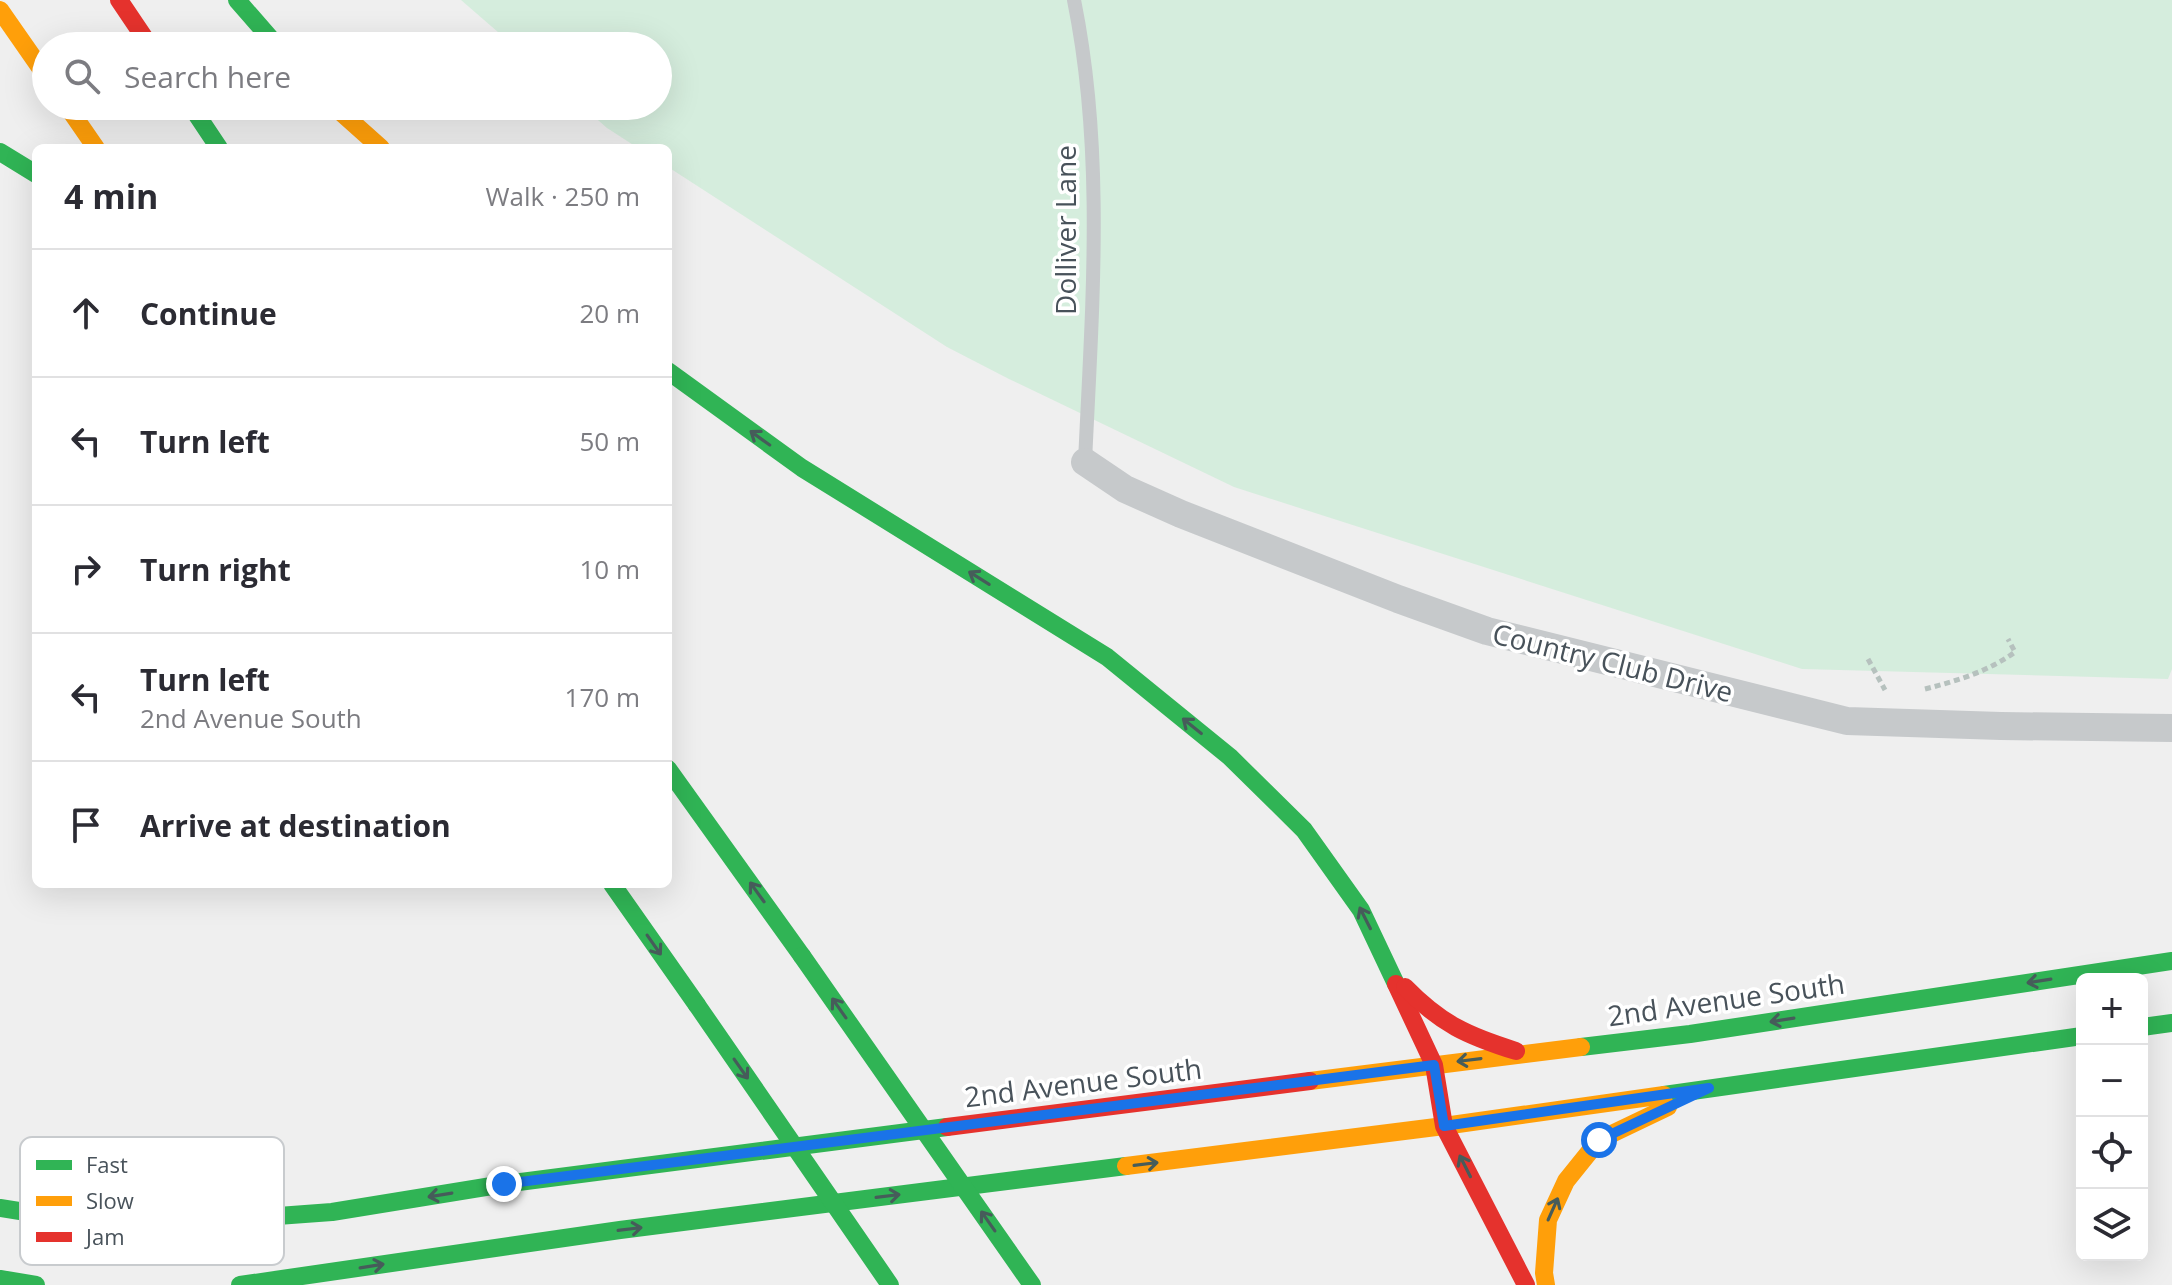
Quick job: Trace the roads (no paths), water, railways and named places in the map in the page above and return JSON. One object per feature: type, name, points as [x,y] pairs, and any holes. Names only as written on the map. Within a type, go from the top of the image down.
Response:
[{"type":"main road","points":[[119,0],[141,32]]},
{"type":"main road","points":[[237,0],[265,32]]},
{"type":"main road","points":[[0,10],[32,56]]},
{"type":"main road","points":[[77,120],[93,144]]},
{"type":"main road","points":[[200,120],[216,144]]},
{"type":"main road","points":[[350,120],[377,144]]},
{"type":"main road","points":[[0,152],[32,172]]},
{"type":"main road","points":[[672,374],[802,468],[1107,657],[1230,757],[1304,830],[1361,910],[1434,1065],[1444,1126],[1526,1285]]},
{"type":"main road","points":[[672,775],[1032,1285]]},
{"type":"main road","points":[[615,888],[890,1285]]},
{"type":"main road","name":"2nd Avenue South","points":[[284,1216],[332,1212],[504,1184],[1690,1034],[2172,961]]},
{"type":"main road","points":[[1389,969],[1422,1006],[1447,1025],[1481,1041],[1527,1053]]},
{"type":"main road","points":[[2148,1026],[2172,1023]]},
{"type":"main road","points":[[240,1285],[620,1230],[1444,1126],[2076,1037]]},
{"type":"main road","points":[[1546,1285],[1548,1220],[1566,1181],[1599,1140],[1709,1088]]},
{"type":"main road","name":"2nd Avenue South","points":[[0,1208],[20,1211]]},
{"type":"main road","points":[[0,1279],[36,1285]]},
{"type":"street","name":"Country Club Drive","points":[[1085,462],[1125,489],[1181,514],[1487,631],[1847,721],[2172,728]]},
{"type":"lane","name":"Dolliver Lane","points":[[1074,0],[1081,33],[1093,146],[1095,251],[1085,462]]}]
